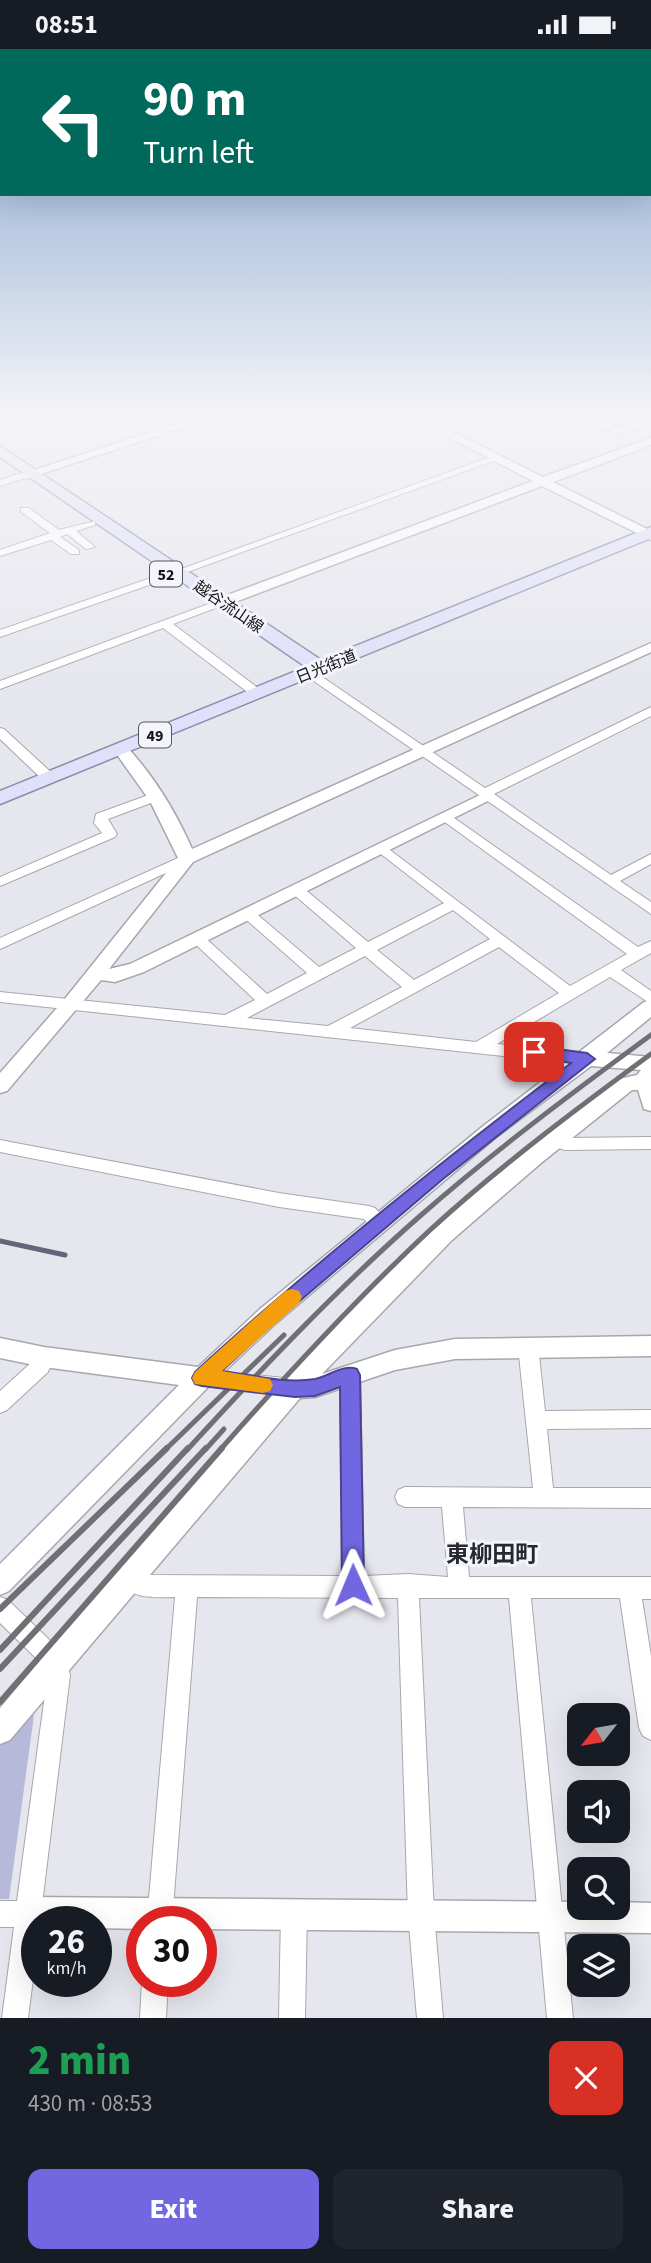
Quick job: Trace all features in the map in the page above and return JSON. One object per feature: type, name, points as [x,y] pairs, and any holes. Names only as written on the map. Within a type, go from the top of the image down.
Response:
[{"type":"main road","name":"越谷流山線","points":[[75,511],[173,573]]},
{"type":"main road","name":"越谷流山線","points":[[81,511],[315,670]]},
{"type":"main road","name":"日光街道","points":[[0,798],[650,534]]},
{"type":"street","points":[[26,511],[60,533],[90,547]]},
{"type":"street","points":[[0,634],[347,511]]},
{"type":"street","points":[[0,685],[467,511]]},
{"type":"street","points":[[603,511],[650,534]]},
{"type":"street","points":[[0,553],[91,523]]},
{"type":"street","points":[[60,533],[75,552]]},
{"type":"street","points":[[164,624],[258,694]]},
{"type":"street","points":[[0,944],[651,647]]},
{"type":"street","points":[[315,670],[423,751],[651,909]]},
{"type":"street","points":[[96,973],[115,976],[197,938],[447,817],[651,711]]},
{"type":"street","points":[[0,732],[49,778]]},
{"type":"street","points":[[121,749],[154,797],[187,858]]},
{"type":"street","points":[[0,882],[110,834],[101,823],[101,817],[154,797]]},
{"type":"street","points":[[447,817],[644,950],[481,1046]]},
{"type":"street","points":[[382,848],[570,994]]},
{"type":"street","points":[[0,1086],[71,1005],[187,858]]},
{"type":"street","points":[[610,881],[651,858]]},
{"type":"street","points":[[296,890],[413,988]]},
{"type":"street","points":[[227,1021],[453,904]]},
{"type":"street","points":[[247,913],[317,974]]},
{"type":"street","points":[[197,938],[265,1001]]},
{"type":"street","points":[[332,1031],[500,940]]},
{"type":"street","points":[[611,969],[651,999]]},
{"type":"street","points":[[0,997],[587,1059],[650,1081]]},
{"type":"street","points":[[0,1582],[202,1378],[268,1317],[489,1132],[651,1007]]},
{"type":"street","points":[[0,1730],[295,1388],[390,1286],[555,1140],[626,1084],[650,1081]]},
{"type":"street","points":[[555,1140],[565,1144],[651,1143]]},
{"type":"street","points":[[0,1146],[279,1200],[369,1213],[380,1224]]},
{"type":"street","points":[[528,1346],[544,1496]]},
{"type":"street","points":[[0,1348],[44,1357],[295,1388],[315,1387],[395,1360],[455,1349],[651,1346]]},
{"type":"street","points":[[0,1404],[41,1366],[44,1357]]},
{"type":"street","points":[[350,1375],[353,1585]]},
{"type":"street","points":[[536,1420],[651,1419]]},
{"type":"street","points":[[405,1497],[651,1498]]},
{"type":"street","points":[[453,1497],[459,1585]]},
{"type":"street","points":[[130,1577],[139,1586],[459,1585],[640,1588],[651,1728]]},
{"type":"street","points":[[408,1585],[421,1914],[429,2018]]},
{"type":"street","points":[[161,1906],[187,1586]]},
{"type":"street","points":[[519,1586],[560,2018]]},
{"type":"street","points":[[0,1608],[54,1666],[59,1675],[19,1914],[15,2018]]},
{"type":"street","points":[[292,2018],[294,1913]]},
{"type":"street","points":[[217,1915],[294,1913],[651,1917]]},
{"type":"street","points":[[19,1914],[126,1916]]},
{"type":"street","points":[[153,2018],[154,1997]]},
{"type":"shaded area","points":[[28,1712],[34,1715],[9,1899],[0,1899],[0,1745]]},
{"type":"waterway","points":[[0,1241],[65,1255]]},
{"type":"railway","points":[[187,1450],[300,1330],[420,1216],[505,1145],[651,1035]]},
{"type":"railway","points":[[220,1450],[322,1337],[456,1206],[566,1117],[651,1054]]},
{"type":"railway","points":[[165,1450],[284,1335]]},
{"type":"railway","points":[[205,1450],[224,1429]]},
{"type":"railway","points":[[0,1609],[167,1448]]},
{"type":"railway","points":[[0,1650],[188,1448]]},
{"type":"railway","points":[[0,1669],[206,1448]]},
{"type":"railway","points":[[0,1702],[222,1448]]},
{"type":"slow traffic","points":[[263,1385],[202,1378],[292,1297]]},
{"type":"district","name":"東柳田町","points":[[492,1554]]},
{"type":"route","points":[[353,1585],[350,1375],[315,1387],[295,1388],[202,1378],[268,1317],[437,1175],[489,1132],[587,1059],[534,1052]]}]
